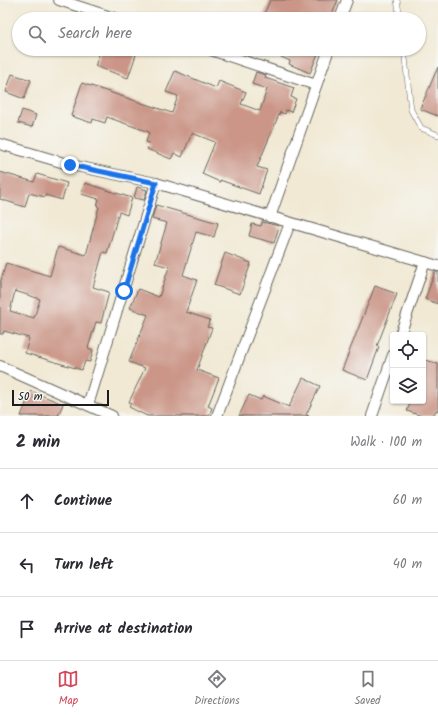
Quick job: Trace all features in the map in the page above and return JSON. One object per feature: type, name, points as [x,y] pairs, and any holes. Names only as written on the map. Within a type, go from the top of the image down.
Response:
[{"type":"street","points":[[59,0],[96,12]]},
{"type":"street","points":[[343,12],[347,0]]},
{"type":"street","points":[[229,56],[316,85]]},
{"type":"street","points":[[270,217],[326,56]]},
{"type":"street","points":[[0,144],[70,165],[156,183],[438,266]]},
{"type":"street","points":[[88,405],[156,183]]},
{"type":"street","points":[[217,416],[290,222]]},
{"type":"street","points":[[401,332],[425,262]]},
{"type":"street","points":[[372,416],[390,364]]},
{"type":"street","points":[[0,366],[112,416]]},
{"type":"lane","points":[[397,0],[399,12]]},
{"type":"lane","points":[[405,56],[411,110],[421,128],[438,135]]},
{"type":"building","points":[[270,0],[338,0],[333,12],[265,12]]},
{"type":"building","points":[[99,56],[136,56],[128,78],[95,66]]},
{"type":"building","points":[[317,56],[310,73],[289,64],[290,61],[281,57]]},
{"type":"building","points":[[438,67],[438,116],[420,109]]},
{"type":"building","points":[[175,71],[216,88],[219,81],[246,92],[241,104],[260,111],[267,89],[252,84],[256,72],[266,75],[265,78],[294,88],[291,97],[296,99],[291,112],[286,110],[285,114],[280,112],[257,167],[267,170],[259,194],[220,180],[220,182],[202,174],[215,142],[192,133],[182,157],[174,153],[171,159],[147,149],[150,144],[146,142],[149,132],[107,117],[105,123],[93,119],[92,123],[71,116],[82,83],[172,113],[178,96],[166,92]]},
{"type":"building","points":[[12,74],[31,80],[24,99],[6,92]]},
{"type":"building","points":[[22,110],[36,115],[32,127],[18,123]]},
{"type":"building","points":[[0,172],[34,182],[37,174],[67,183],[62,200],[45,195],[45,197],[29,193],[25,207],[0,199]]},
{"type":"building","points":[[85,183],[132,198],[127,215],[119,212],[107,253],[103,252],[93,287],[109,292],[101,323],[96,322],[88,348],[93,350],[90,362],[85,361],[82,370],[25,353],[29,338],[4,331],[3,334],[0,334],[0,283],[6,263],[50,276],[58,247],[86,255],[99,207],[97,206],[99,199],[81,194]],"holes":[[[15,291],[40,299],[34,318],[10,311]]]},
{"type":"building","points":[[137,187],[147,190],[144,200],[134,198]]},
{"type":"building","points":[[156,205],[218,223],[214,237],[196,232],[183,275],[197,280],[186,312],[210,320],[207,327],[212,328],[197,370],[219,378],[208,406],[212,408],[209,416],[147,416],[129,407],[131,403],[129,402],[145,368],[129,362],[148,315],[130,308],[138,289],[159,297],[169,267],[155,263],[167,223],[152,219]]},
{"type":"building","points":[[262,222],[279,226],[274,243],[249,236],[252,224],[261,226]]},
{"type":"building","points":[[225,253],[251,263],[240,294],[214,285]]},
{"type":"building","points":[[435,272],[438,272],[438,304],[425,299]]},
{"type":"building","points":[[375,286],[397,294],[377,346],[379,347],[367,380],[342,370]]},
{"type":"building","points":[[426,360],[438,364],[438,411],[436,410],[433,416],[422,416],[407,411],[410,404],[426,404]]},
{"type":"building","points":[[303,378],[320,386],[306,415],[309,416],[239,416],[249,395],[261,400],[263,396],[289,407]]},
{"type":"building","points":[[31,391],[63,404],[58,416],[21,416]]},
{"type":"route","points":[[70,165],[156,183],[124,291]]}]
